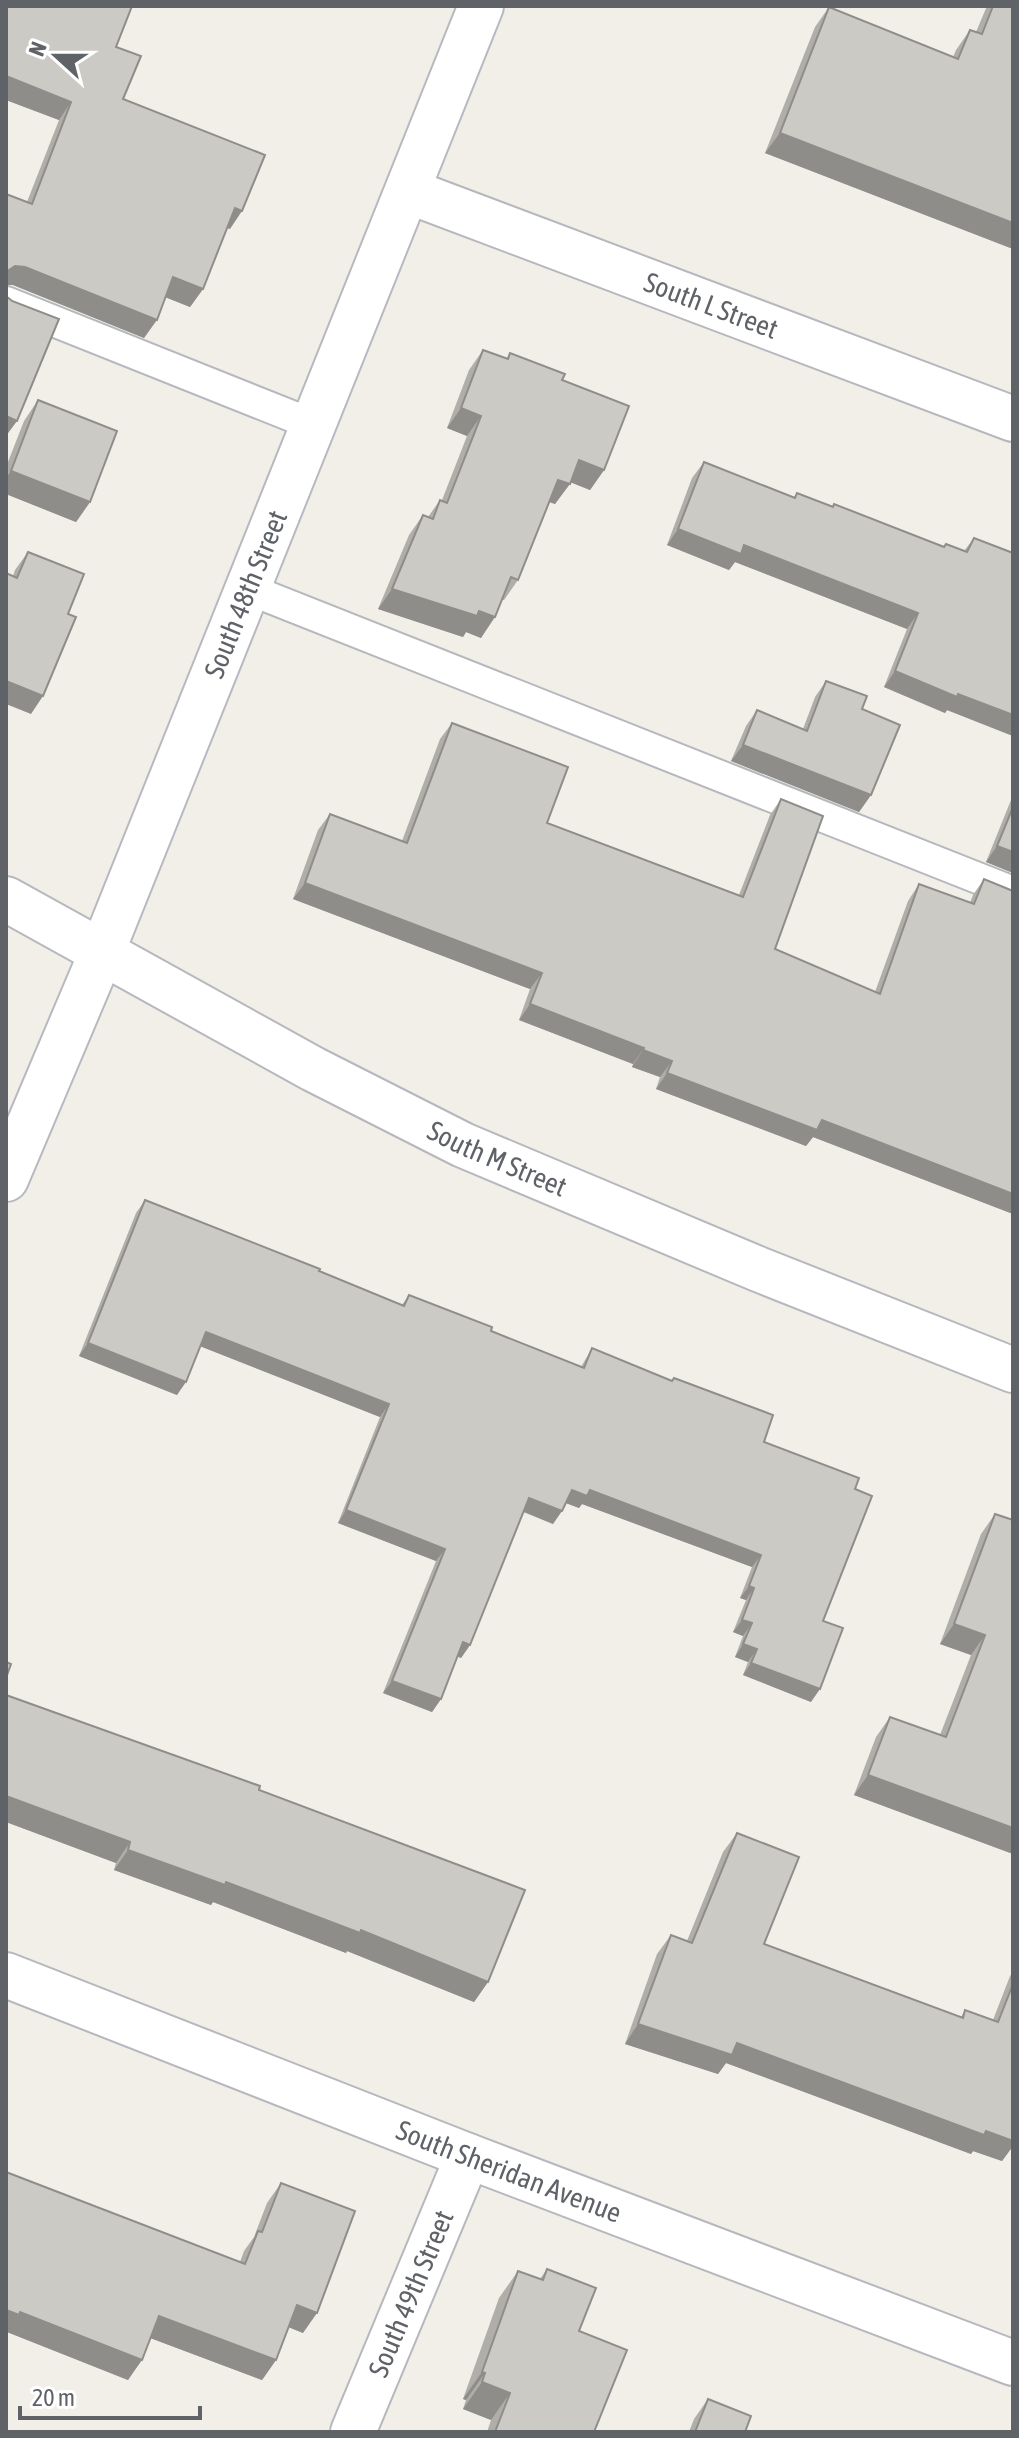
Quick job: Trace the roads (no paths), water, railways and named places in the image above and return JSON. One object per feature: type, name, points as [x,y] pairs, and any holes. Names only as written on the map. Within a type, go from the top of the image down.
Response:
[{"type":"street","name":"South 48th Street","points":[[6,1179],[102,952],[481,6]]},
{"type":"street","name":"South L Street","points":[[408,191],[1013,419]]},
{"type":"street","name":"South M Street","points":[[6,899],[326,1077],[463,1145],[758,1269],[1013,1370]]},
{"type":"street","name":"South Sheridan Avenue","points":[[6,1975],[468,2156],[1013,2363]]},
{"type":"street","name":"South 49th Street","points":[[353,2432],[468,2156]]},
{"type":"lane","points":[[6,302],[314,425]]},
{"type":"lane","points":[[248,589],[1013,892]]}]
